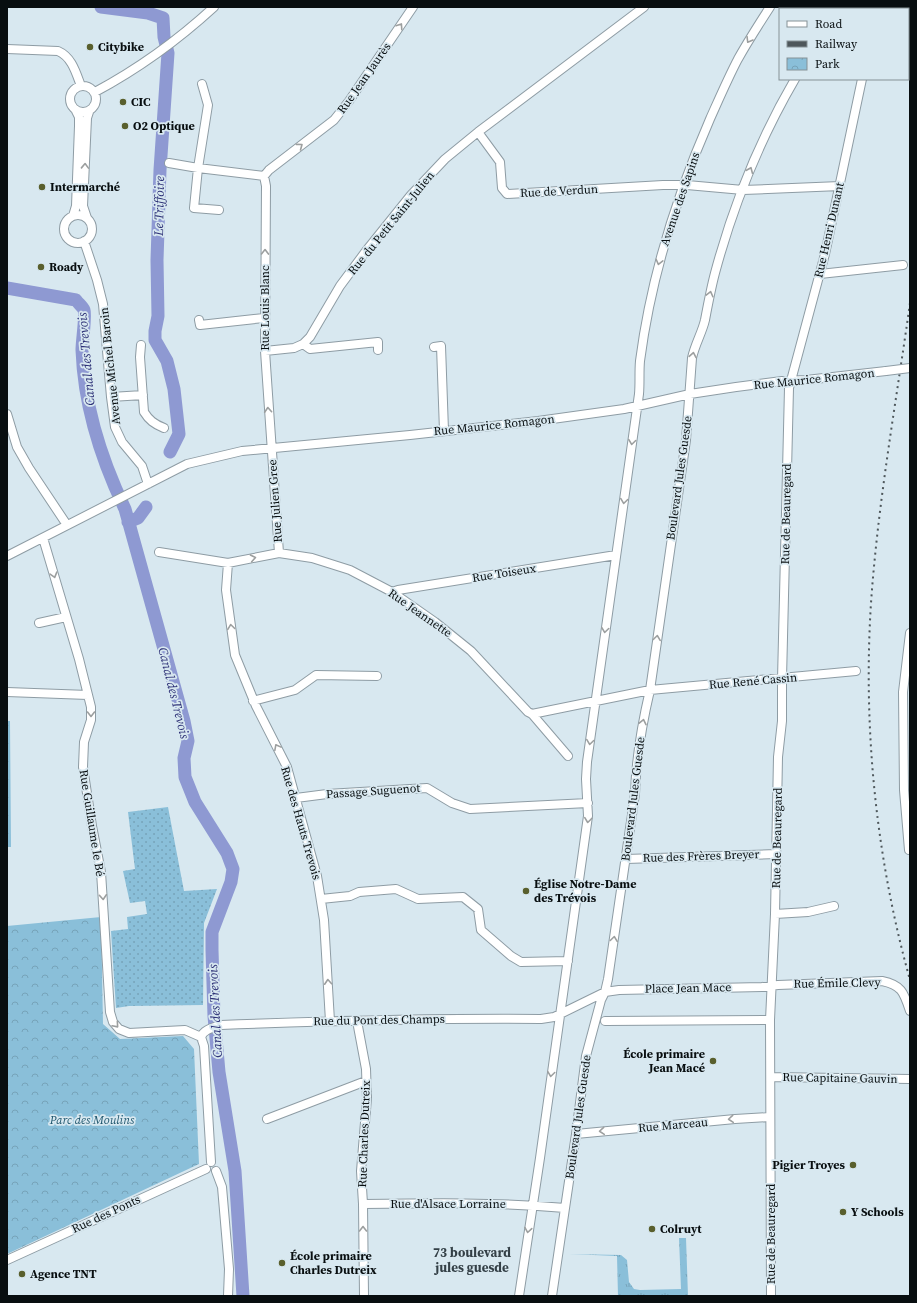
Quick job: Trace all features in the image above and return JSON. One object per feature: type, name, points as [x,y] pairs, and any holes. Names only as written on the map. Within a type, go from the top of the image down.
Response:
[{"type":"street","points":[[95,92],[122,77],[172,42],[214,7]]},
{"type":"street","name":"Rue Jean Jaurès","points":[[267,173],[334,120],[349,102],[413,7]]},
{"type":"street","name":"Rue du Petit Saint-Julien","points":[[303,344],[310,337],[340,286],[366,251],[411,195],[445,159],[478,132],[644,7]]},
{"type":"street","name":"Avenue des Sapins","points":[[637,406],[640,392],[640,363],[651,296],[665,242],[683,185],[703,134],[729,76],[770,7]]},
{"type":"street","points":[[7,49],[58,51],[62,53],[70,61],[81,86]]},
{"type":"street","points":[[743,190],[764,138],[794,80]]},
{"type":"street","name":"Rue Henri Dunant","points":[[791,380],[820,274],[862,80]]},
{"type":"street","points":[[202,84],[208,106],[198,168],[194,208],[219,210]]},
{"type":"street","points":[[81,86],[91,88],[95,92],[97,102],[86,118],[83,206],[87,218],[92,225],[92,231],[84,241],[76,242],[71,240],[64,229],[66,222],[73,216],[76,206],[79,117],[71,106],[70,95],[72,91],[81,86]]},
{"type":"street","points":[[76,111],[80,113],[89,112]]},
{"type":"street","name":"Rue de Verdun","points":[[478,132],[500,162],[502,188],[507,194],[683,185]]},
{"type":"street","points":[[169,163],[198,168],[267,173]]},
{"type":"street","name":"Rue Louis Blanc","points":[[267,173],[264,318],[271,448]]},
{"type":"street","points":[[683,185],[743,190],[840,186]]},
{"type":"street","name":"Boulevard Jules Guesde","points":[[552,1296],[586,1056],[608,979],[626,859],[635,794],[642,725],[650,690],[686,440],[694,348],[702,332],[715,272],[729,227],[743,190]]},
{"type":"street","points":[[73,216],[83,216],[87,218]]},
{"type":"street","name":"Avenue Michel Baroin","points":[[84,241],[103,304],[115,427],[122,442],[142,466],[148,484]]},
{"type":"street","points":[[820,274],[903,266]]},
{"type":"street","points":[[199,320],[200,325],[264,318]]},
{"type":"street","points":[[265,351],[294,348],[303,344],[310,349],[378,342],[378,350]]},
{"type":"street","points":[[141,345],[140,357],[144,412],[156,425],[164,428]]},
{"type":"street","points":[[434,347],[441,346],[444,431]]},
{"type":"street","name":"Rue Maurice Romagon","points":[[7,556],[187,464],[242,451],[538,421],[637,406],[690,394],[791,380],[806,380],[910,368]]},
{"type":"street","name":"Rue de Beauregard","points":[[771,1296],[770,1020],[775,914],[778,757],[782,721],[789,394],[791,380]]},
{"type":"street","points":[[111,397],[143,395]]},
{"type":"street","points":[[518,1296],[540,1158],[588,816],[586,768],[637,406]]},
{"type":"street","points":[[7,414],[17,447],[29,468],[67,525]]},
{"type":"street","name":"Rue Julien Gree","points":[[271,448],[279,553]]},
{"type":"street","name":"Rue Guillaume le Bé","points":[[43,538],[91,707],[91,720],[84,742],[83,766],[101,872],[110,1012],[113,1022],[128,1034],[185,1030],[203,1034]]},
{"type":"street","points":[[159,552],[228,563]]},
{"type":"street","name":"Rue Jeannette","points":[[228,563],[279,553],[312,558],[350,570],[392,592],[435,622],[471,651],[528,712],[532,714],[568,756]]},
{"type":"street","name":"Rue Toiseux","points":[[392,592],[616,556]]},
{"type":"street","name":"Rue des Hauts Trevois","points":[[228,563],[226,590],[235,655],[254,701],[287,767],[317,876],[324,920],[330,1021]]},
{"type":"street","points":[[39,623],[66,617]]},
{"type":"street","points":[[908,850],[903,692],[908,663],[910,633]]},
{"type":"street","name":"Rue René Cassin","points":[[532,714],[650,690],[856,671]]},
{"type":"street","points":[[254,701],[294,690],[316,675],[377,676]]},
{"type":"street","points":[[7,692],[88,695]]},
{"type":"street","name":"Passage Suguenot","points":[[296,798],[327,794],[426,788],[452,803],[470,809],[588,803]]},
{"type":"street","name":"Rue des Frères Breyer","points":[[626,859],[776,854]]},
{"type":"street","points":[[321,899],[350,896],[359,892],[396,889],[418,899],[463,897],[478,909],[481,930],[511,956],[521,962],[568,961]]},
{"type":"street","points":[[775,914],[808,912],[834,906]]},
{"type":"street","name":"Rue Émile Clevy","points":[[772,987],[778,985],[882,981],[892,983],[901,988],[910,1011]]},
{"type":"street","name":"Place Jean Mace","points":[[560,1014],[605,992],[619,990],[772,987]]},
{"type":"street","name":"Rue du Pont des Champs","points":[[203,1034],[221,1026],[330,1021],[464,1018],[541,1019],[560,1014]]},
{"type":"street","points":[[605,1021],[770,1020]]},
{"type":"street","name":"Rue Charles Dutreix","points":[[357,1021],[366,1068],[367,1098],[361,1171],[363,1204],[364,1296]]},
{"type":"street","points":[[203,1034],[211,1162]]},
{"type":"street","name":"Rue Capitaine Gauvin","points":[[771,1077],[910,1079]]},
{"type":"street","points":[[267,1120],[366,1081]]},
{"type":"street","name":"Rue Marceau","points":[[576,1134],[770,1117]]},
{"type":"street","points":[[211,1162],[207,1163],[206,1169],[211,1173],[216,1172]]},
{"type":"street","points":[[211,1162],[216,1164],[216,1172],[222,1187],[229,1269],[228,1296]]},
{"type":"street","name":"Rue des Ponts","points":[[7,1260],[206,1169]]},
{"type":"street","name":"Rue d'Alsace Lorraine","points":[[363,1204],[490,1203],[565,1208]]},
{"type":"green space","points":[[7,721],[10,721],[11,847],[7,847]]},
{"type":"green space","points":[[168,807],[184,891],[217,889],[204,923],[203,1005],[129,1006],[116,1008],[111,931],[128,929],[127,917],[147,914],[145,901],[130,903],[123,871],[135,869],[128,812]]},
{"type":"green space","name":"Parc des Moulins","points":[[101,917],[103,1024],[120,1039],[183,1036],[194,1049],[199,1164],[7,1254],[7,926]]},
{"type":"green space","points":[[679,1238],[686,1238],[688,1296],[618,1296],[617,1256],[569,1254],[621,1255],[627,1260],[629,1282],[634,1289],[681,1289]]},
{"type":"waterway","name":"Le Triffoire","points":[[101,7],[148,13],[163,18],[164,37],[168,53],[160,170],[157,260],[158,316],[155,340],[167,361],[174,389],[179,434],[170,452]]},
{"type":"waterway","name":"Canal des Trevois","points":[[7,288],[76,300],[84,310],[85,318],[82,350],[83,371],[90,412],[108,471],[125,509],[184,721],[188,741],[184,758],[185,777],[195,802],[227,853],[233,869],[231,882],[212,932],[212,950],[214,1016],[219,1072],[235,1171],[243,1296]]},
{"type":"waterway","name":"Le Triffoire","points":[[128,522],[138,518],[146,507]]},
{"type":"railway","points":[[910,303],[878,528],[871,603],[869,650],[869,698],[875,793],[888,887],[910,980]]},
{"type":"place","name":"Citybike","points":[[90,47]]},
{"type":"place","name":"CIC","points":[[123,102]]},
{"type":"place","name":"O2 Optique","points":[[125,126]]},
{"type":"place","name":"Intermarché","points":[[42,187]]},
{"type":"place","name":"Roady","points":[[41,267]]},
{"type":"place","name":"Église Notre-Dame des Trévois","points":[[526,891]]},
{"type":"place","name":"École primaire Jean Macé","points":[[713,1061]]},
{"type":"place","name":"Pigier Troyes","points":[[853,1165]]},
{"type":"place","name":"Y Schools","points":[[843,1212]]},
{"type":"place","name":"Colruyt","points":[[652,1229]]},
{"type":"place","name":"École primaire Charles Dutreix","points":[[282,1263]]},
{"type":"place","name":"Agence TNT","points":[[22,1274]]},
{"type":"district","name":"73 boulevard jules guesde","points":[[472,1260]]}]
